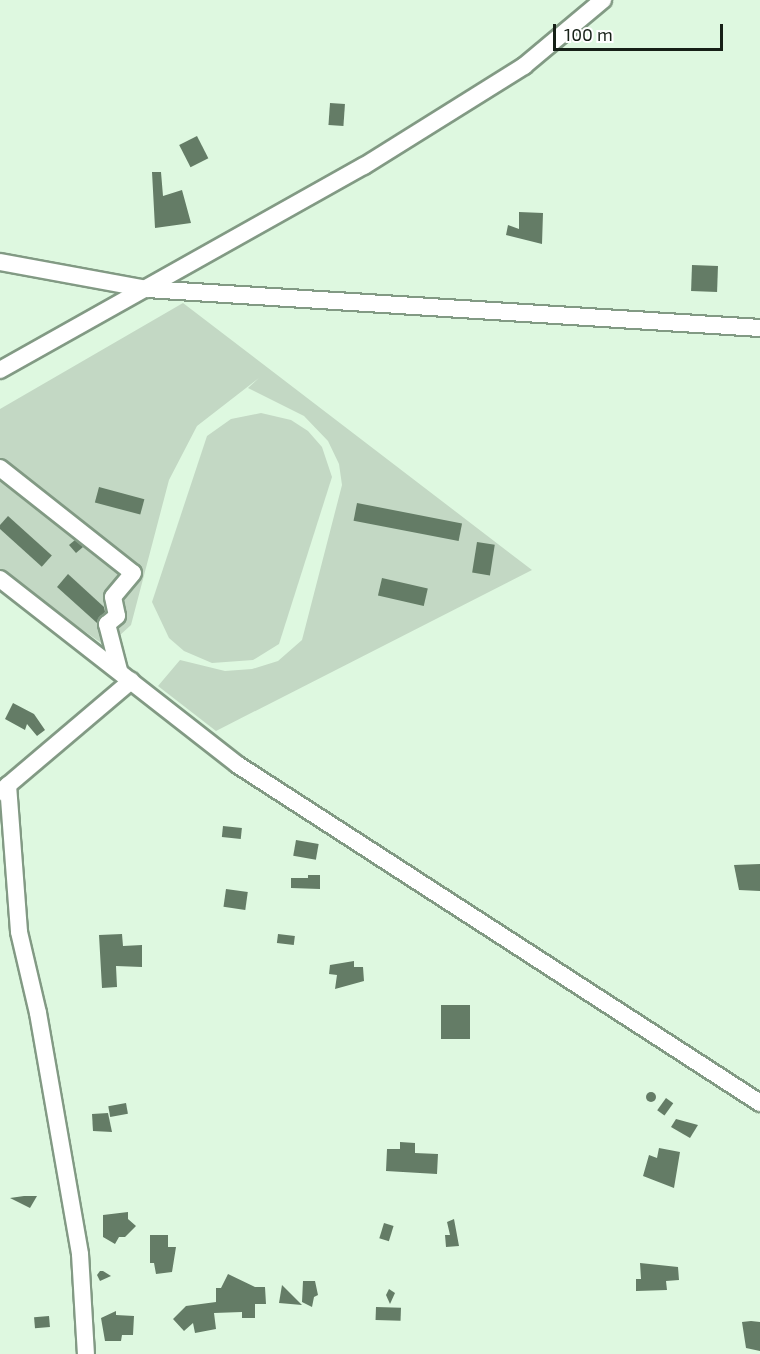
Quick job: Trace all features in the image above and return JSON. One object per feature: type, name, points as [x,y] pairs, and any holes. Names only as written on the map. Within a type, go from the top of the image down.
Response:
[{"type":"street","points":[[0,370],[364,166],[514,72],[603,0]]},
{"type":"street","points":[[0,262],[147,289],[760,328]]},
{"type":"street","points":[[0,468],[133,573],[113,597],[117,616],[107,624],[125,675]]},
{"type":"street","points":[[0,579],[238,765],[760,1103]]},
{"type":"street","points":[[86,1354],[80,1254],[38,1013],[19,932],[4,789],[125,675]]},
{"type":"green space","points":[[183,303],[532,570],[216,731],[158,686],[180,660],[225,671],[252,669],[278,661],[302,640],[342,485],[339,464],[328,441],[304,416],[248,388],[259,378],[197,426],[169,480],[131,625],[107,647],[0,571],[0,409]]},
{"type":"green space","points":[[261,413],[291,420],[308,431],[322,447],[332,477],[279,644],[253,660],[212,663],[184,651],[169,638],[152,602],[207,436],[231,419]]},
{"type":"building","points":[[330,103],[345,104],[343,126],[328,125]]},
{"type":"building","points":[[197,136],[208,158],[191,167],[179,145]]},
{"type":"building","points":[[152,172],[161,172],[163,196],[182,190],[191,223],[155,228]]},
{"type":"building","points":[[519,212],[543,213],[542,244],[506,235],[508,225],[519,229]]},
{"type":"building","points":[[692,265],[718,266],[717,292],[691,291]]},
{"type":"building","points":[[99,487],[144,499],[140,515],[95,502]]},
{"type":"building","points":[[357,503],[462,523],[459,541],[354,521]]},
{"type":"building","points":[[8,516],[52,555],[42,567],[0,529],[0,525]]},
{"type":"building","points":[[75,540],[83,547],[76,553],[69,545]]},
{"type":"building","points":[[477,542],[495,545],[490,575],[472,573]]},
{"type":"building","points":[[68,574],[104,607],[105,612],[97,623],[57,587]]},
{"type":"building","points":[[382,578],[428,589],[424,606],[378,596]]},
{"type":"building","points":[[13,703],[34,714],[45,730],[37,736],[27,724],[25,730],[5,719]]},
{"type":"building","points":[[223,826],[242,828],[241,839],[222,837]]},
{"type":"building","points":[[296,840],[319,844],[316,860],[293,856]]},
{"type":"building","points":[[760,864],[760,891],[739,890],[734,865]]},
{"type":"building","points":[[308,875],[320,875],[320,889],[291,888],[291,878],[308,878]]},
{"type":"building","points":[[226,889],[248,892],[245,910],[223,907]]},
{"type":"building","points":[[122,934],[123,946],[142,945],[142,967],[116,966],[117,987],[102,988],[99,935]]},
{"type":"building","points":[[278,934],[295,936],[294,945],[277,943]]},
{"type":"building","points":[[354,961],[354,967],[363,967],[364,981],[335,989],[337,975],[329,974],[330,965]]},
{"type":"building","points":[[441,1005],[470,1005],[470,1039],[441,1039]]},
{"type":"building","points":[[651,1092],[655,1093],[655,1101],[651,1102],[647,1101],[646,1097],[647,1093]]},
{"type":"building","points":[[666,1098],[673,1103],[664,1115],[657,1110]]},
{"type":"building","points":[[126,1103],[128,1114],[110,1117],[108,1106]]},
{"type":"building","points":[[108,1113],[112,1132],[93,1131],[92,1114]]},
{"type":"building","points":[[676,1119],[698,1125],[690,1138],[671,1127]]},
{"type":"building","points":[[400,1142],[415,1143],[415,1153],[438,1154],[437,1174],[386,1171],[387,1149],[400,1149]]},
{"type":"building","points":[[659,1148],[680,1152],[674,1188],[643,1176],[649,1155],[657,1158]]},
{"type":"building","points":[[37,1196],[30,1208],[10,1198]]},
{"type":"building","points":[[128,1212],[128,1219],[136,1226],[125,1237],[119,1237],[115,1244],[103,1237],[103,1215]]},
{"type":"building","points":[[454,1219],[459,1246],[446,1247],[445,1235],[450,1235],[447,1222]]},
{"type":"building","points":[[384,1223],[394,1226],[389,1241],[379,1238]]},
{"type":"building","points":[[150,1235],[168,1235],[168,1247],[176,1247],[172,1272],[156,1274],[154,1263],[150,1263]]},
{"type":"building","points":[[640,1263],[678,1267],[679,1280],[666,1281],[667,1290],[636,1291],[636,1279],[641,1279]]},
{"type":"building","points":[[100,1271],[111,1276],[100,1281],[97,1275]]},
{"type":"building","points":[[228,1274],[255,1287],[265,1287],[266,1304],[255,1304],[255,1318],[242,1318],[242,1312],[214,1313],[216,1329],[195,1333],[193,1323],[184,1331],[173,1319],[186,1306],[216,1302],[216,1288],[221,1288]]},
{"type":"building","points":[[303,1281],[315,1281],[318,1295],[314,1297],[312,1307],[302,1302]]},
{"type":"building","points":[[282,1285],[302,1305],[279,1303]]},
{"type":"building","points":[[389,1289],[395,1293],[390,1304],[386,1295]]},
{"type":"building","points":[[376,1307],[401,1308],[401,1321],[376,1320]]},
{"type":"building","points":[[116,1311],[116,1315],[134,1316],[133,1335],[122,1335],[121,1341],[105,1341],[101,1318]]},
{"type":"building","points":[[49,1316],[50,1327],[35,1328],[34,1317]]},
{"type":"building","points":[[742,1322],[760,1322],[760,1351],[746,1348]]}]
